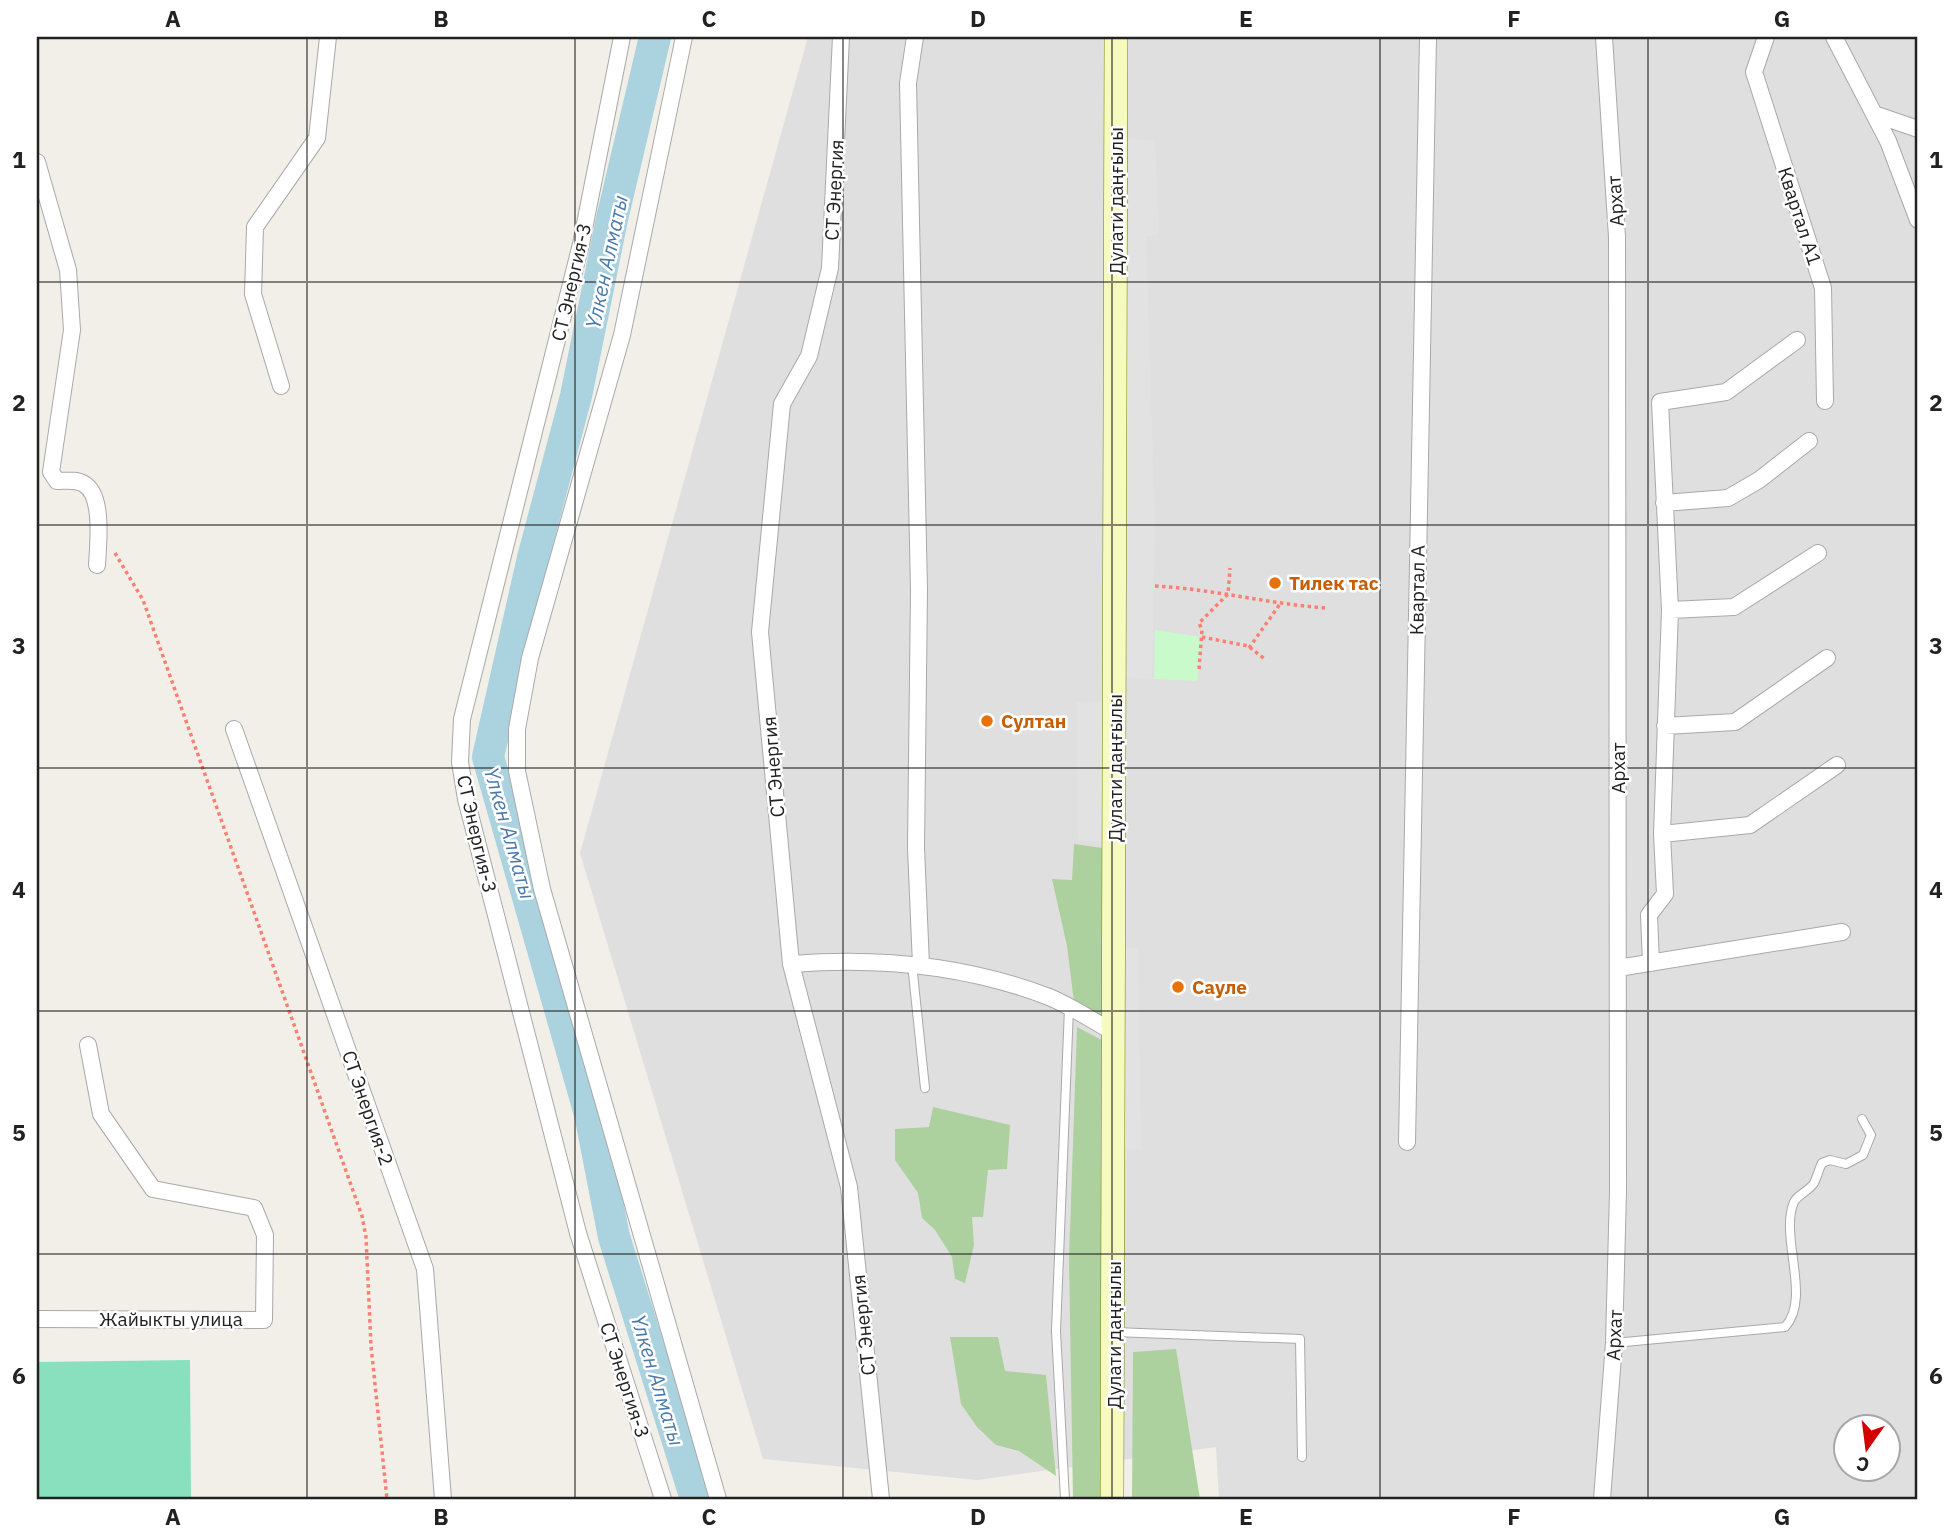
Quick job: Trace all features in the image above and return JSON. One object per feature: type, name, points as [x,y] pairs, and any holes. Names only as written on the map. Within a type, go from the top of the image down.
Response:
[{"type":"main road","name":"Дулати даңғылы","points":[[1112,1499],[1116,37]]},
{"type":"street","points":[[281,386],[253,294],[255,227],[317,138],[328,37]]},
{"type":"street","name":"СТ Энергия-3","points":[[622,37],[581,243],[462,719],[460,762],[466,799],[579,1233],[663,1499]]},
{"type":"street","points":[[684,37],[622,335],[530,658],[517,729],[517,771],[542,889],[718,1499]]},
{"type":"street","name":"СТ Энергия","points":[[841,37],[830,268],[808,356],[782,404],[760,632],[791,964],[849,1187],[881,1499]]},
{"type":"street","points":[[915,37],[908,83],[919,590],[917,964]]},
{"type":"street","name":"Квартал А","points":[[1407,1142],[1428,37]]},
{"type":"street","name":"Архат","points":[[1602,1499],[1614,1343],[1618,1191],[1617,237],[1604,37]]},
{"type":"street","name":"Квартал А1","points":[[1766,37],[1754,72],[1823,288],[1825,401]]},
{"type":"street","points":[[1834,37],[1874,114],[1918,220]]},
{"type":"street","points":[[1874,114],[1918,129]]},
{"type":"street","points":[[37,162],[68,270],[72,330],[51,472],[57,481],[77,481],[88,485],[93,494],[99,527],[97,565]]},
{"type":"street","points":[[1651,962],[1649,915],[1665,894],[1662,834],[1670,610],[1660,402],[1726,391],[1797,340]]},
{"type":"street","points":[[1664,503],[1728,498],[1759,480],[1809,440]]},
{"type":"street","points":[[1670,610],[1734,607],[1818,553]]},
{"type":"street","points":[[1665,726],[1735,722],[1826,658]]},
{"type":"street","name":"СТ Энергия-2","points":[[234,729],[425,1269],[443,1499]]},
{"type":"street","points":[[1662,834],[1750,825],[1837,765]]},
{"type":"street","points":[[1618,968],[1842,932]]},
{"type":"street","points":[[791,964],[836,960],[917,964],[991,977],[1051,998],[1115,1033]]},
{"type":"street","name":"Жайыкты улица","points":[[37,1319],[264,1320],[265,1235],[254,1208],[153,1189],[101,1114],[88,1045]]},
{"type":"lane","points":[[917,964],[925,1088]]},
{"type":"lane","points":[[1065,1499],[1056,1331],[1069,1008]]},
{"type":"lane","points":[[1614,1343],[1785,1327],[1792,1320],[1795,1305],[1792,1218],[1794,1200],[1814,1184],[1822,1163],[1829,1160],[1846,1164],[1863,1155],[1871,1135],[1861,1119]]},
{"type":"lane","points":[[1114,1332],[1300,1339],[1302,1457]]},
{"type":"path","points":[[99,527],[143,600],[357,1202],[366,1237],[371,1346],[387,1499]]},
{"type":"path","points":[[1199,669],[1202,637],[1199,623],[1228,594],[1230,568]]},
{"type":"path","points":[[1155,586],[1194,588],[1280,604],[1326,608]]},
{"type":"path","points":[[1249,648],[1280,604]]},
{"type":"path","points":[[1202,637],[1249,648],[1266,660]]},
{"type":"shaded area","points":[[808,37],[1918,37],[1918,1499],[1219,1499],[1216,1447],[977,1480],[763,1459],[580,853]]},
{"type":"shaded area","points":[[1116,137],[1155,141],[1159,235],[1146,236],[1155,521],[1152,679],[1115,676]]},
{"type":"shaded area","points":[[1113,700],[1115,843],[1078,840],[1077,702]]},
{"type":"shaded area","points":[[1115,946],[1138,948],[1141,1149],[1114,1150]]},
{"type":"green space","points":[[1155,630],[1202,637],[1197,681],[1154,679]]},
{"type":"green space","points":[[1074,844],[1110,849],[1106,1019],[1074,1002],[1067,946],[1052,879],[1072,880]]},
{"type":"green space","points":[[1077,1027],[1102,1040],[1101,1499],[1073,1499],[1069,1259]]},
{"type":"green space","points":[[933,1107],[1010,1125],[1007,1169],[988,1170],[983,1217],[972,1217],[974,1245],[965,1283],[955,1279],[952,1257],[935,1230],[922,1218],[918,1193],[895,1160],[895,1129],[929,1127]]},
{"type":"green space","points":[[950,1337],[998,1337],[1005,1371],[1046,1375],[1056,1476],[1019,1451],[996,1445],[977,1427],[961,1404]]},
{"type":"green space","points":[[1176,1349],[1200,1499],[1132,1499],[1133,1352]]},
{"type":"green space","points":[[190,1360],[191,1499],[37,1499],[37,1362]]},
{"type":"waterway","name":"Үлкен Алматы","points":[[655,37],[612,219],[576,396],[533,558],[488,757],[590,1114],[614,1237],[696,1499]]},
{"type":"place","name":"Тилек тас","points":[[1275,583]]},
{"type":"place","name":"Султан","points":[[987,721]]},
{"type":"place","name":"Сауле","points":[[1178,987]]}]
